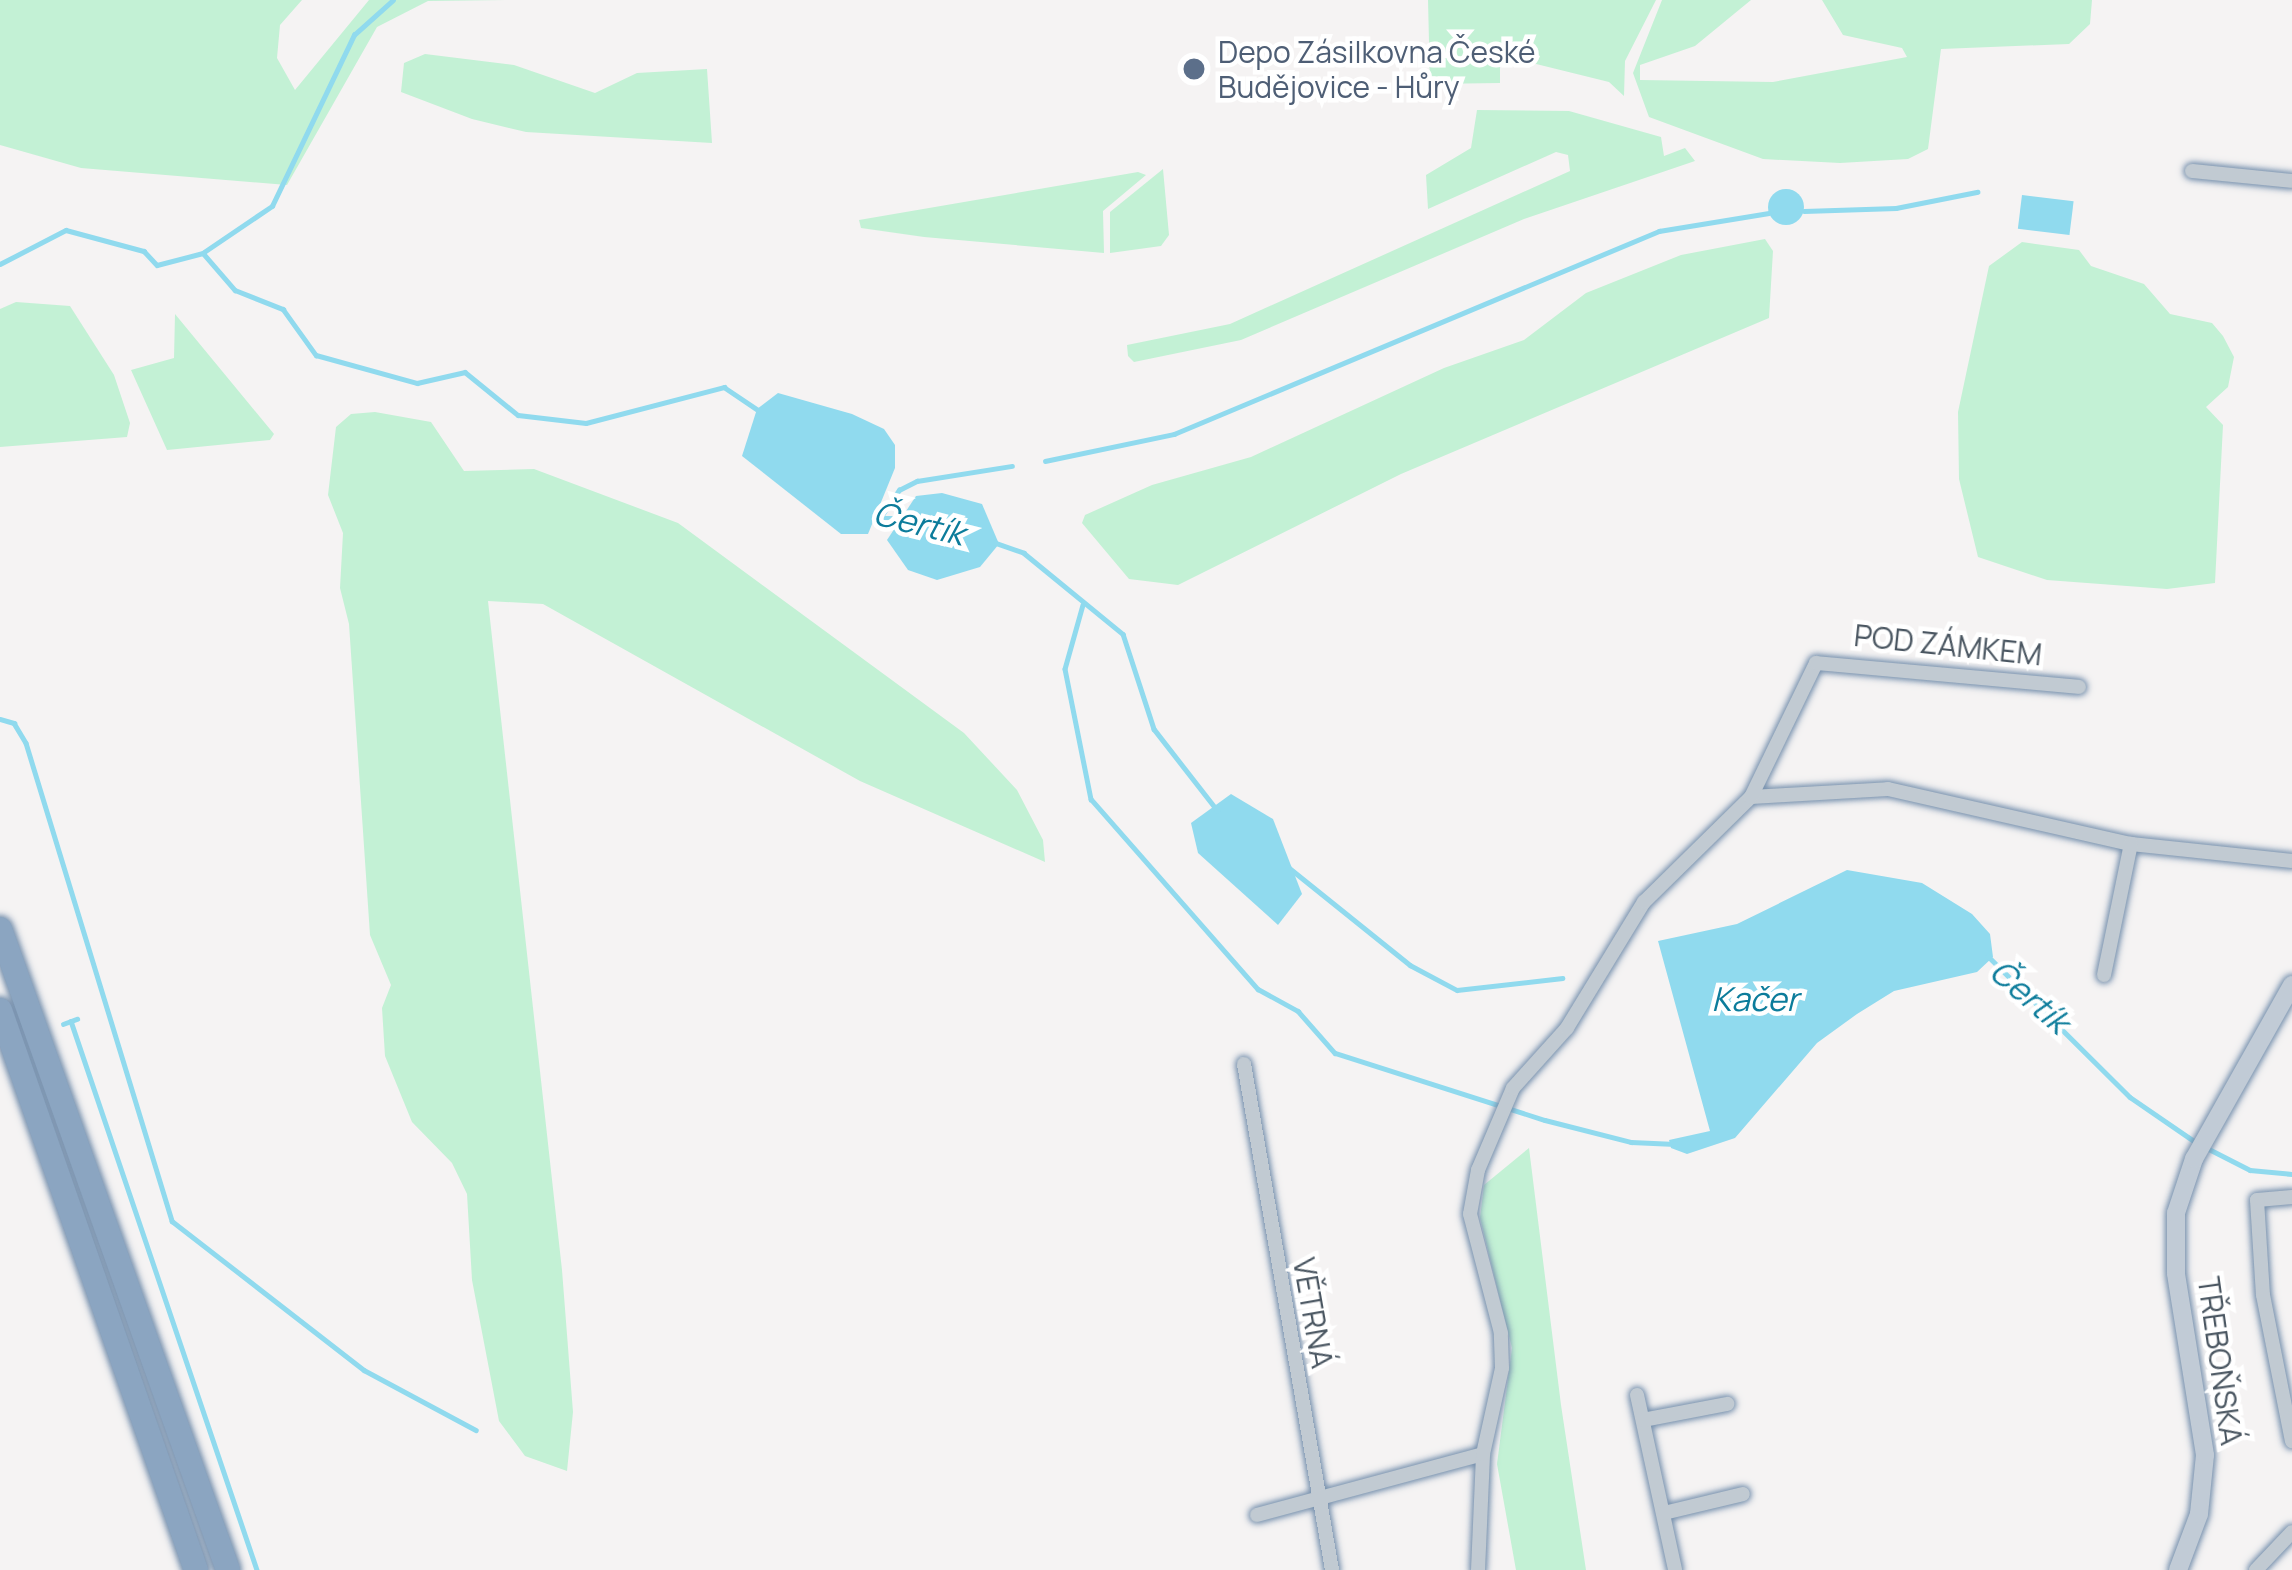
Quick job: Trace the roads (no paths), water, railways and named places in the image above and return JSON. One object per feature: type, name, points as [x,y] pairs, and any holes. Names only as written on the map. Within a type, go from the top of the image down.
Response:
[{"type":"highway","points":[[0,929],[228,1570]]},
{"type":"highway","points":[[0,1010],[196,1570]]},
{"type":"main road","name":"TŘEBOŇSKÁ","points":[[2177,1570],[2205,1475],[2174,1241],[2194,1159],[2292,985]]},
{"type":"street","points":[[2192,171],[2292,181]]},
{"type":"street","name":"POD ZÁMKEM","points":[[1478,1570],[1483,1454],[1502,1368],[1502,1333],[1470,1214],[1507,1099],[1567,1028],[1661,887],[1751,797],[1808,671],[1827,659],[2079,687]]},
{"type":"street","points":[[1751,797],[1888,790],[2131,844],[2292,861]]},
{"type":"street","points":[[2104,975],[2131,844]]},
{"type":"street","name":"VĚTRNÁ","points":[[1244,1064],[1332,1570]]},
{"type":"street","points":[[2292,1197],[2257,1200],[2263,1295],[2292,1441]]},
{"type":"street","points":[[1637,1395],[1675,1570]]},
{"type":"street","points":[[1643,1420],[1727,1404]]},
{"type":"street","points":[[1257,1515],[1483,1454]]},
{"type":"street","points":[[1664,1513],[1743,1494]]},
{"type":"street","points":[[2256,1570],[2292,1532]]},
{"type":"water","points":[[1786,189],[1798,195],[1804,207],[1798,219],[1786,225],[1774,219],[1768,207],[1774,195]]},
{"type":"water","points":[[2022,195],[2074,201],[2069,235],[2018,229]]},
{"type":"water","points":[[778,393],[852,414],[884,429],[895,445],[895,468],[868,534],[841,534],[742,456],[757,409]]},
{"type":"water","points":[[942,493],[982,504],[999,544],[980,567],[937,580],[908,570],[887,540],[916,496]]},
{"type":"water","points":[[1231,794],[1273,819],[1302,894],[1278,925],[1198,853],[1191,823]]},
{"type":"water","name":"Kačer","points":[[1847,870],[1922,883],[1972,914],[1990,934],[1993,957],[1977,972],[1894,991],[1857,1014],[1817,1043],[1735,1138],[1687,1154],[1671,1148],[1669,1140],[1710,1131],[1658,941],[1737,924]]},
{"type":"waterway","points":[[204,252],[272,206],[354,35],[393,0]]},
{"type":"waterway","points":[[1804,211],[1896,208],[1977,192]]},
{"type":"waterway","points":[[1045,461],[1174,434],[1659,231],[1769,213]]},
{"type":"waterway","name":"Čertík","points":[[0,264],[66,230],[144,251],[157,265],[203,253],[235,290],[283,309],[316,355],[417,383],[465,372],[518,415],[586,423],[724,387],[757,409]]},
{"type":"waterway","points":[[880,518],[899,490],[917,481],[1012,466]]},
{"type":"waterway","name":"Čertík","points":[[875,518],[905,518]]},
{"type":"waterway","name":"Čertík","points":[[990,541],[1024,553],[1123,634],[1154,729],[1217,810]]},
{"type":"waterway","points":[[1083,605],[1065,669],[1091,799],[1258,989],[1298,1011],[1335,1053],[1545,1120],[1631,1142],[1675,1144]]},
{"type":"waterway","points":[[0,719],[14,723],[26,743],[172,1221],[364,1370],[476,1430]]},
{"type":"waterway","name":"Čertík","points":[[1287,866],[1410,965],[1457,990],[1562,978]]},
{"type":"waterway","points":[[1988,956],[2130,1097],[2197,1143]]},
{"type":"waterway","points":[[63,1024],[77,1019]]},
{"type":"waterway","points":[[71,1021],[257,1570]]},
{"type":"waterway","name":"Čertík","points":[[2207,1148],[2250,1170],[2292,1174]]},
{"type":"place","name":"Depo Zásilkovna České Budějovice - Hůry","points":[[1194,69]]}]
